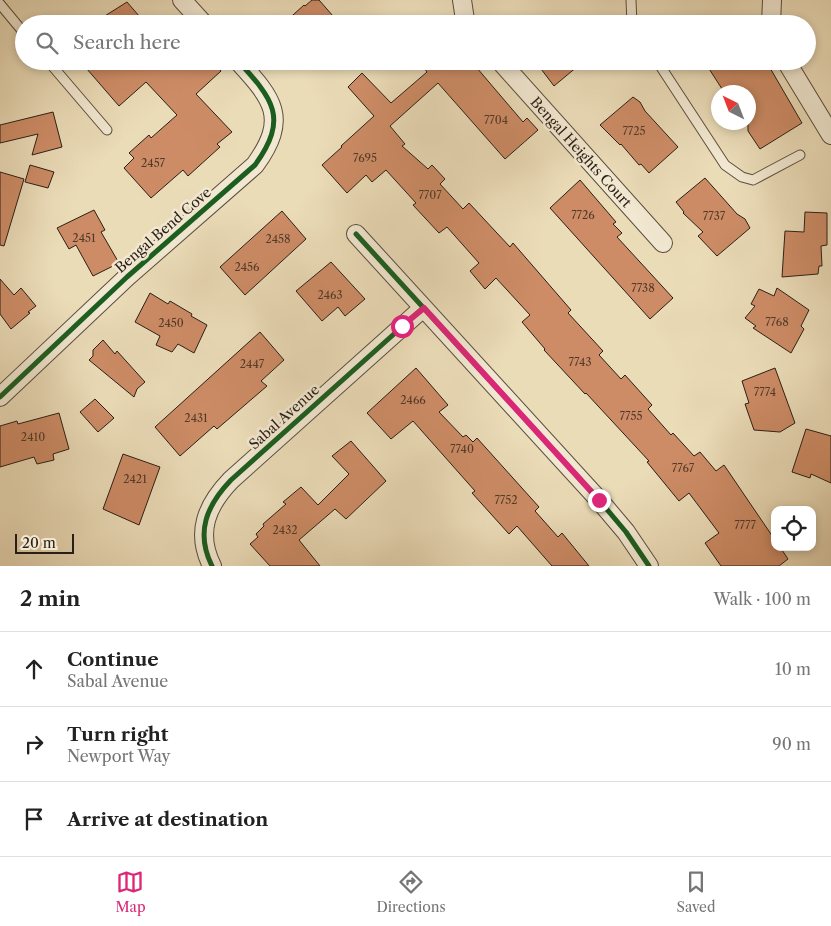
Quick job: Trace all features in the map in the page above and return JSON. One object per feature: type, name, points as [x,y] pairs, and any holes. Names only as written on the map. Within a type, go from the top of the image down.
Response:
[{"type":"street","points":[[182,0],[196,15]]},
{"type":"street","points":[[462,0],[464,15]]},
{"type":"street","points":[[771,15],[772,0]]},
{"type":"street","name":"Bengal Bend Cove","points":[[0,397],[127,277],[255,165],[267,149],[273,134],[274,120],[272,108],[266,94],[246,70]]},
{"type":"street","name":"Bengal Heights Court","points":[[508,70],[663,242]]},
{"type":"street","points":[[791,70],[831,135]]},
{"type":"street","points":[[356,234],[599,500],[626,532],[648,566]]},
{"type":"street","name":"Sabal Avenue","points":[[212,566],[205,547],[204,527],[209,509],[219,493],[231,480],[424,308]]},
{"type":"lane","points":[[631,0],[632,15]]},
{"type":"lane","points":[[0,4],[15,22]]},
{"type":"lane","points":[[56,70],[108,130]]},
{"type":"lane","points":[[663,70],[725,165],[742,177],[753,180],[800,155]]},
{"type":"building","points":[[312,0],[319,0],[332,15],[293,15]]},
{"type":"building","points":[[127,2],[138,15],[106,15]]},
{"type":"building","points":[[88,70],[220,70],[196,94],[232,132],[217,144],[220,147],[188,176],[183,170],[151,198],[124,168],[134,158],[129,153],[149,135],[151,138],[177,115],[146,82],[119,106]]},
{"type":"building","points":[[426,70],[479,70],[523,122],[527,118],[538,130],[505,159],[438,83],[390,126],[405,144],[402,146],[428,169],[432,165],[445,179],[440,184],[463,209],[469,203],[510,247],[513,243],[571,310],[568,313],[603,351],[599,355],[621,379],[625,375],[652,405],[648,409],[671,435],[673,433],[694,456],[700,452],[716,471],[724,465],[771,534],[771,551],[783,551],[788,559],[779,566],[721,566],[705,543],[719,533],[689,493],[679,501],[647,462],[649,461],[544,350],[522,322],[530,315],[496,278],[485,289],[470,271],[479,263],[447,227],[439,233],[413,205],[416,203],[386,170],[372,182],[366,175],[347,193],[322,165],[374,116],[348,87],[362,73],[391,103],[427,72]]},
{"type":"building","points":[[542,70],[573,70],[554,86]]},
{"type":"building","points":[[710,70],[771,70],[802,123],[760,149],[748,131],[756,130],[756,85],[719,85]]},
{"type":"building","points":[[633,97],[640,102],[645,111],[678,147],[649,173],[600,125]]},
{"type":"building","points":[[53,112],[62,147],[32,155],[38,134],[0,143],[0,125]]},
{"type":"building","points":[[30,165],[54,172],[48,188],[25,182]]},
{"type":"building","points":[[0,172],[24,179],[4,246],[0,245]]},
{"type":"building","points":[[705,178],[737,214],[745,219],[750,228],[717,256],[698,236],[703,232],[683,213],[676,202]]},
{"type":"building","points":[[580,180],[616,222],[613,224],[622,233],[617,237],[673,298],[650,319],[550,208]]},
{"type":"building","points":[[94,210],[105,230],[101,232],[119,263],[93,276],[76,245],[69,249],[57,228]]},
{"type":"building","points":[[282,211],[306,239],[245,295],[220,267]]},
{"type":"building","points":[[805,212],[827,213],[827,245],[821,246],[822,266],[819,266],[818,274],[782,277],[785,231],[804,232]]},
{"type":"building","points":[[331,262],[365,299],[345,316],[338,307],[322,321],[296,291]]},
{"type":"building","points":[[0,279],[14,295],[21,288],[36,306],[11,329],[0,314]]},
{"type":"building","points":[[777,288],[809,310],[801,326],[804,329],[791,353],[753,328],[756,326],[745,318],[755,306],[751,304],[759,289],[774,296]]},
{"type":"building","points":[[150,293],[168,304],[170,301],[207,325],[194,353],[178,344],[172,352],[156,345],[160,336],[135,322]]},
{"type":"building","points":[[260,332],[284,360],[261,381],[267,386],[217,429],[214,426],[180,456],[155,427]]},
{"type":"building","points":[[103,340],[115,354],[117,351],[145,382],[137,389],[134,397],[89,360],[93,356],[93,350]]},
{"type":"building","points":[[416,368],[448,405],[439,412],[463,437],[466,435],[473,442],[477,438],[539,507],[535,511],[558,537],[562,533],[589,566],[552,566],[517,526],[509,534],[472,493],[475,491],[413,421],[391,439],[367,413]]},
{"type":"building","points":[[775,368],[795,423],[780,432],[754,430],[745,404],[749,403],[742,381]]},
{"type":"building","points":[[95,399],[114,418],[98,432],[80,412]]},
{"type":"building","points":[[59,413],[69,449],[53,454],[54,460],[37,464],[34,457],[0,467],[0,426],[17,421],[18,424]]},
{"type":"building","points":[[806,429],[831,436],[831,483],[811,474],[810,478],[792,472]]},
{"type":"building","points":[[351,441],[386,481],[346,519],[335,509],[299,540],[320,566],[270,566],[250,544],[258,537],[256,534],[264,526],[263,524],[286,504],[283,502],[301,487],[318,505],[349,474],[332,456]]},
{"type":"building","points":[[123,454],[160,467],[139,525],[103,509]]},
{"type":"cycle path","points":[[0,397],[127,277],[255,165],[272,134],[274,121],[268,98],[246,70]]},
{"type":"cycle path","points":[[356,234],[599,500],[626,532],[649,566]]},
{"type":"cycle path","points":[[212,566],[204,542],[204,530],[210,509],[223,489],[423,308]]},
{"type":"route","points":[[402,326],[424,308],[599,500]]}]
